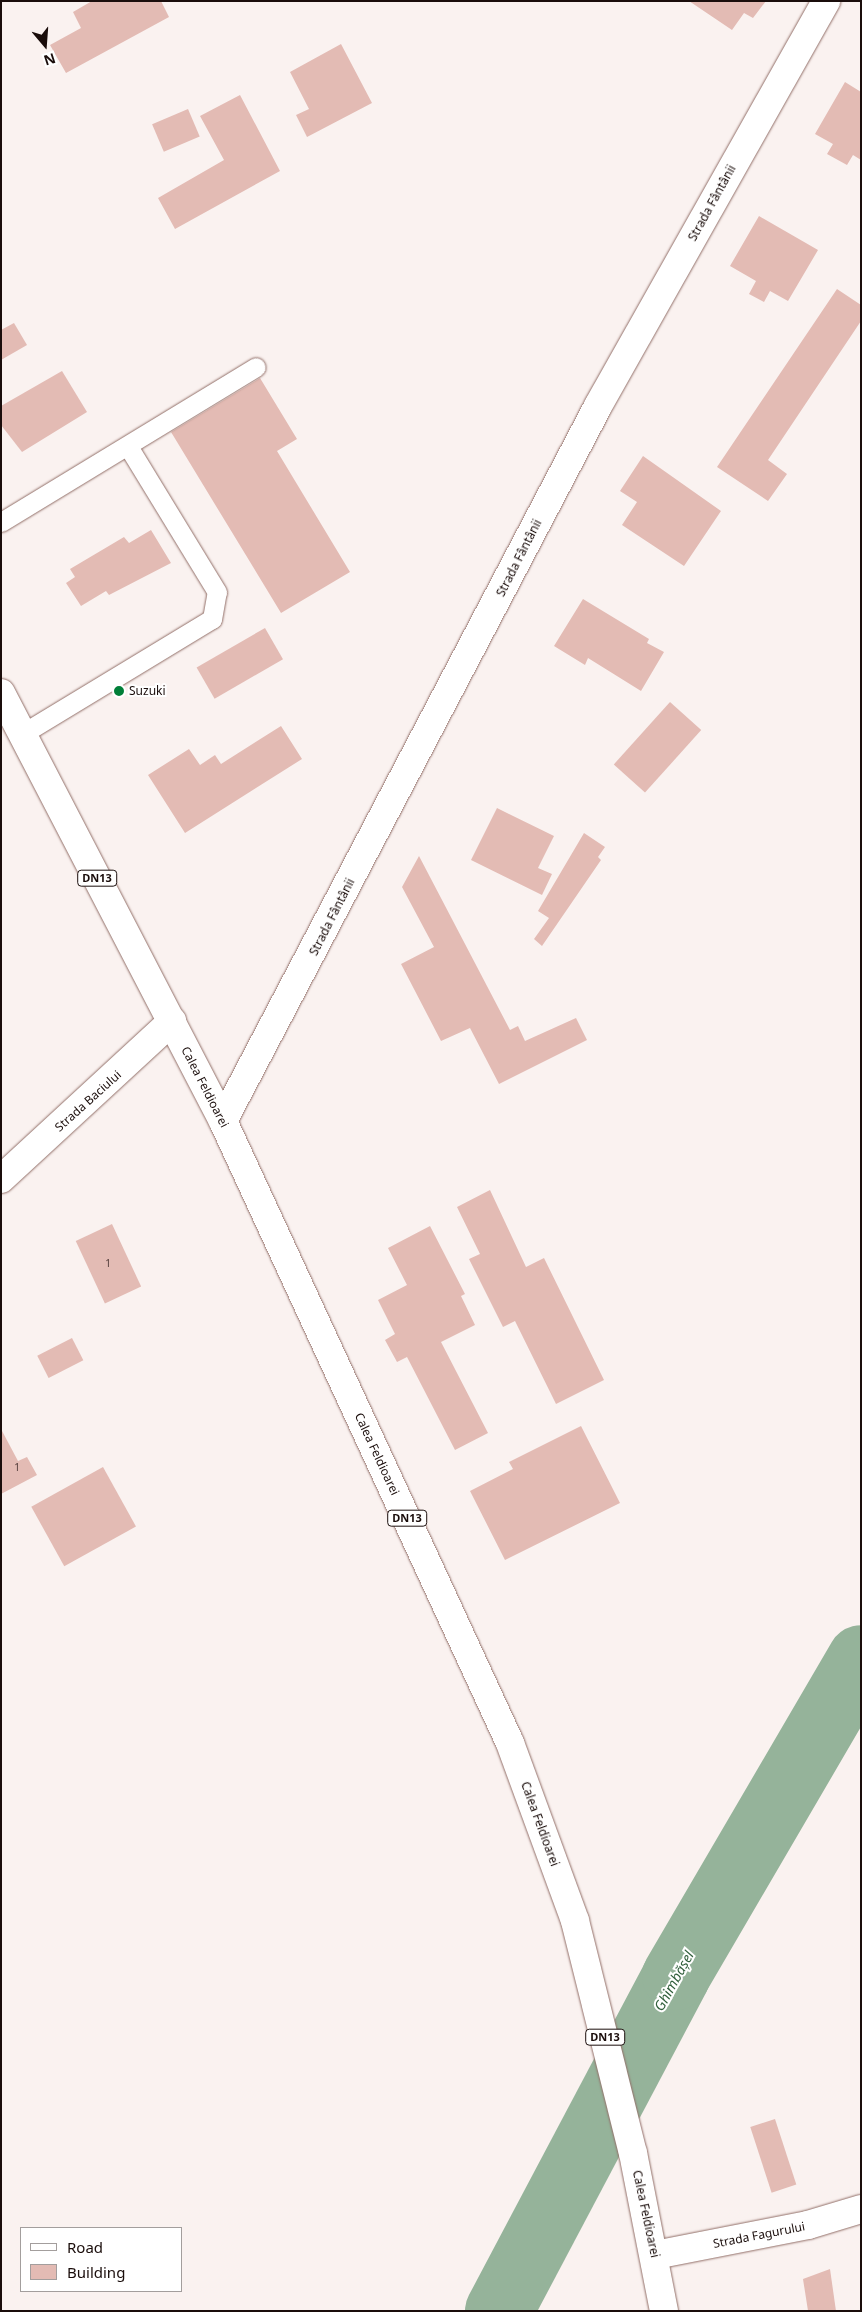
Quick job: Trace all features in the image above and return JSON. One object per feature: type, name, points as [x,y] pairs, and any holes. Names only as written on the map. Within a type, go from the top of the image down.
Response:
[{"type":"main road","name":"Strada Fântânii","points":[[223,1121],[249,1076],[598,406],[826,1]]},
{"type":"main road","name":"Calea Feldioarei","points":[[1,693],[223,1121],[470,1651],[510,1743],[575,1921],[633,2153],[655,2256],[664,2311]]},
{"type":"main road","name":"Strada Baciului","points":[[1,1179],[172,1021]]},
{"type":"main road","name":"Strada Fagurului","points":[[655,2256],[808,2226],[861,2209]]},
{"type":"lane","points":[[1,522],[256,367]]},
{"type":"lane","points":[[22,734],[212,619],[217,592],[128,446]]},
{"type":"building","points":[[92,1],[161,1],[169,17],[66,73],[50,45],[81,28],[73,12]]},
{"type":"building","points":[[689,1],[766,1],[753,18],[744,13],[732,30]]},
{"type":"building","points":[[341,44],[372,103],[307,137],[296,115],[309,109],[290,72]]},
{"type":"building","points":[[845,82],[861,92],[861,160],[853,155],[847,165],[827,154],[833,144],[815,134]]},
{"type":"building","points":[[240,95],[280,171],[175,229],[158,198],[224,160],[200,116]]},
{"type":"building","points":[[188,109],[200,137],[164,152],[152,124]]},
{"type":"building","points":[[759,216],[818,250],[788,301],[770,291],[764,302],[749,294],[756,281],[730,266]]},
{"type":"building","points":[[837,289],[861,305],[861,321],[768,460],[787,474],[768,501],[717,467]]},
{"type":"building","points":[[14,323],[27,345],[1,360],[1,330]]},
{"type":"building","points":[[62,371],[87,412],[22,452],[1,425],[1,406]]},
{"type":"building","points":[[260,378],[297,439],[277,451],[350,572],[281,613],[171,432]]},
{"type":"building","points":[[643,456],[721,511],[684,566],[622,525],[637,502],[620,491]]},
{"type":"building","points":[[151,530],[171,563],[109,595],[106,591],[81,606],[66,583],[75,577],[70,569],[124,537],[129,543]]},
{"type":"building","points":[[583,599],[649,639],[647,643],[664,652],[641,691],[588,658],[585,665],[554,646]]},
{"type":"building","points":[[265,628],[283,659],[215,699],[197,668]]},
{"type":"building","points":[[670,702],[701,730],[645,793],[614,764]]},
{"type":"building","points":[[281,726],[302,759],[185,833],[148,775],[189,749],[200,765],[215,755],[221,764]]},
{"type":"building","points":[[497,808],[554,836],[538,868],[552,874],[542,895],[471,860]]},
{"type":"building","points":[[584,833],[605,847],[598,857],[601,860],[542,946],[534,939],[549,918],[538,911]]},
{"type":"building","points":[[419,856],[510,1030],[518,1026],[525,1041],[576,1018],[587,1040],[499,1084],[470,1028],[441,1041],[401,964],[434,947],[402,887]]},
{"type":"building","points":[[490,1190],[526,1267],[544,1258],[604,1380],[556,1404],[515,1321],[503,1327],[469,1259],[480,1254],[457,1207]]},
{"type":"building","points":[[112,1224],[141,1287],[105,1303],[76,1241]]},
{"type":"building","points":[[430,1226],[465,1294],[461,1296],[475,1325],[441,1342],[488,1433],[455,1450],[407,1357],[397,1362],[385,1340],[395,1334],[378,1300],[407,1285],[388,1248]]},
{"type":"building","points":[[72,1338],[83,1360],[49,1378],[37,1356]]},
{"type":"building","points":[[581,1426],[620,1503],[505,1560],[470,1491],[513,1469],[509,1462]]},
{"type":"building","points":[[1,1429],[18,1461],[27,1457],[37,1475],[1,1494]]},
{"type":"building","points":[[103,1467],[136,1526],[64,1566],[31,1507]]},
{"type":"building","points":[[775,2119],[796,2185],[772,2193],[750,2127]]},
{"type":"building","points":[[830,2269],[836,2311],[808,2311],[803,2279]]},
{"type":"waterway","name":"Ghimbășel","points":[[499,2311],[676,1976],[861,1659]]},
{"type":"place","name":"Suzuki","points":[[119,691]]}]
